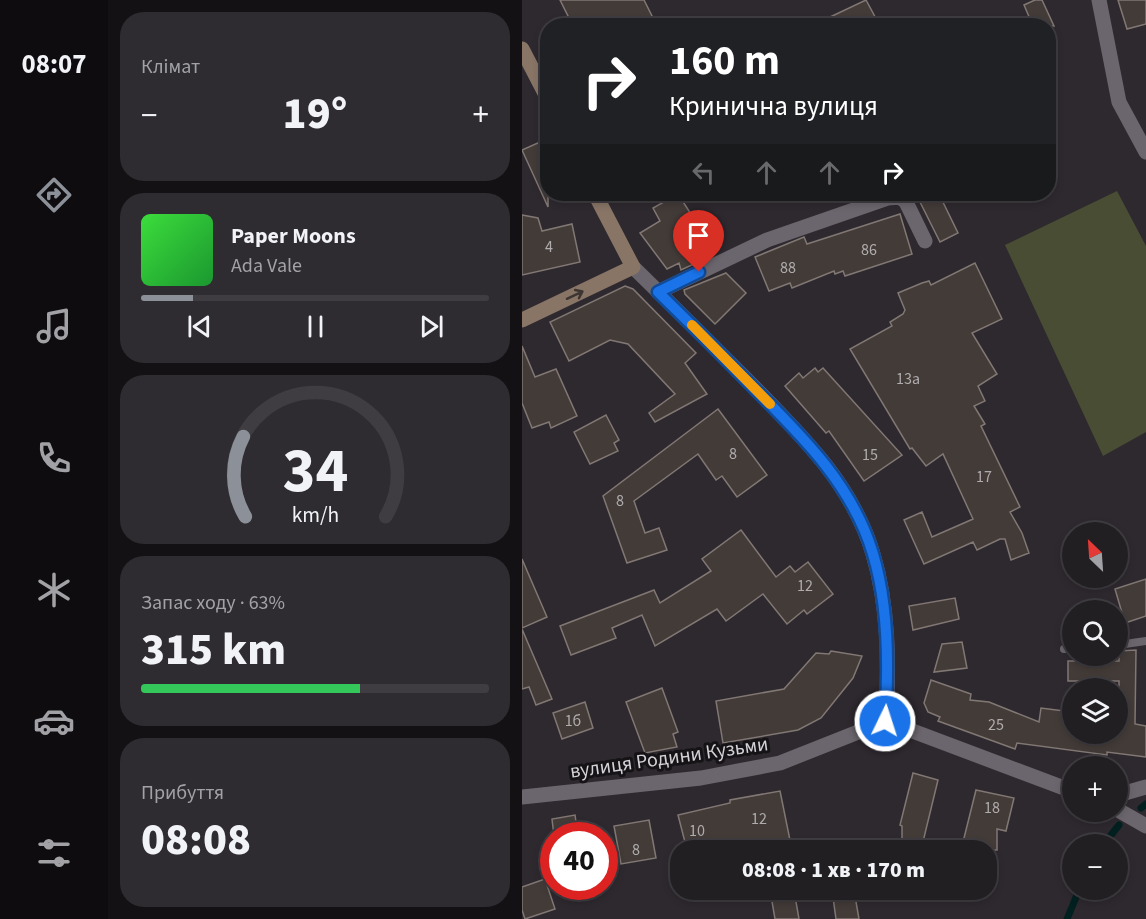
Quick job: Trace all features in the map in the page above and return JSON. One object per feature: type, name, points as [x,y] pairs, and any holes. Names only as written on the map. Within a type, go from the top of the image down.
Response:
[{"type":"main road","points":[[522,49],[540,84]]},
{"type":"main road","points":[[522,320],[633,267],[599,201]]},
{"type":"street","points":[[1099,0],[1119,102],[1146,152]]},
{"type":"street","points":[[658,292],[767,240],[879,201]]},
{"type":"street","points":[[905,201],[925,241]]},
{"type":"street","points":[[633,267],[796,429],[846,492],[873,553],[880,585],[889,674],[885,721],[1062,787]]},
{"type":"street","name":"вулиця Родини Кузьми","points":[[522,797],[701,778],[780,763],[885,721]]},
{"type":"street","points":[[1128,792],[1146,787]]},
{"type":"street","points":[[1128,816],[1146,826]]},
{"type":"lane","points":[[1128,644],[1146,641]]},
{"type":"green space","points":[[1117,191],[1146,246],[1146,432],[1103,456],[1005,245]]},
{"type":"building","points":[[560,0],[644,0],[653,18],[569,18]]},
{"type":"building","points":[[866,0],[876,18],[828,18]]},
{"type":"building","points":[[1035,0],[1042,0],[1050,18],[1030,18],[1024,5]]},
{"type":"building","points":[[1118,0],[1146,0],[1146,24],[1127,29]]},
{"type":"building","points":[[540,142],[540,189],[522,150]]},
{"type":"building","points":[[666,201],[683,201],[709,242],[701,247],[707,258],[681,270],[679,263],[667,269],[640,233],[660,221],[653,208]]},
{"type":"building","points":[[920,201],[942,201],[958,233],[940,242]]},
{"type":"building","points":[[900,214],[912,254],[845,276],[843,271],[835,274],[834,271],[792,288],[790,283],[769,291],[755,257],[804,237],[807,244]]},
{"type":"building","points":[[522,215],[538,218],[542,231],[572,224],[580,262],[522,275]]},
{"type":"building","points":[[975,263],[1002,319],[972,333],[997,374],[978,386],[985,401],[974,406],[985,424],[981,426],[1020,507],[1010,512],[1022,533],[1029,553],[1011,560],[1005,539],[1000,539],[977,550],[973,542],[924,564],[904,520],[922,512],[932,537],[973,519],[943,454],[926,466],[912,448],[910,449],[850,349],[892,326],[890,322],[903,314],[905,310],[898,293],[929,281],[931,285]]},
{"type":"building","points":[[726,273],[746,293],[715,324],[685,294],[684,290]]},
{"type":"building","points":[[625,286],[633,289],[696,353],[685,363],[707,394],[655,422],[649,413],[675,394],[628,344],[610,340],[569,361],[550,322]]},
{"type":"building","points":[[522,346],[535,377],[556,369],[577,416],[551,428],[549,422],[532,428],[522,403]]},
{"type":"building","points":[[815,368],[818,372],[823,368],[902,455],[864,481],[829,431],[826,433],[785,386],[799,373],[803,378]]},
{"type":"building","points":[[718,409],[767,475],[737,497],[722,476],[716,480],[698,454],[634,501],[645,533],[659,528],[667,550],[627,563],[603,496]]},
{"type":"building","points":[[606,415],[619,440],[614,443],[618,451],[590,464],[574,432]]},
{"type":"building","points":[[741,530],[776,577],[790,566],[795,572],[808,562],[833,594],[807,614],[804,610],[787,624],[763,594],[726,621],[717,609],[655,646],[642,615],[612,628],[616,638],[571,655],[560,626],[654,590],[660,603],[711,571],[702,559]]},
{"type":"building","points":[[522,559],[547,617],[522,628]]},
{"type":"building","points":[[1146,579],[1146,616],[1128,622],[1128,600],[1118,600],[1115,589],[1128,588],[1128,585]]},
{"type":"building","points":[[955,598],[959,619],[913,630],[909,606]]},
{"type":"building","points":[[522,629],[552,699],[536,705],[529,687],[522,689]]},
{"type":"building","points":[[962,642],[967,668],[934,672],[942,644]]},
{"type":"building","points":[[1128,650],[1136,650],[1135,724],[1146,726],[1146,757],[1107,752],[1107,755],[1017,743],[1015,749],[938,721],[940,717],[928,712],[924,703],[931,680],[971,694],[970,700],[989,702],[1039,722],[1041,708],[1062,711],[1062,744],[1128,744],[1128,678],[1068,678],[1068,666],[1128,666]]},
{"type":"building","points":[[831,651],[862,656],[853,678],[821,718],[798,730],[723,743],[716,701],[784,689],[816,653],[829,654]]},
{"type":"building","points":[[662,688],[678,732],[673,734],[677,747],[645,753],[626,702]]},
{"type":"building","points":[[585,702],[593,728],[562,739],[553,713]]},
{"type":"building","points":[[913,773],[938,780],[923,840],[902,840],[902,826],[900,825]]},
{"type":"building","points":[[976,790],[1014,798],[1006,831],[997,829],[997,840],[964,840]]},
{"type":"building","points":[[780,791],[790,840],[684,840],[678,815],[730,803],[730,800]]},
{"type":"building","points":[[575,815],[576,822],[552,822],[552,819]]},
{"type":"building","points":[[649,820],[656,858],[621,864],[618,825]]},
{"type":"building","points":[[540,881],[540,900],[552,900],[555,909],[525,919],[522,910],[522,887]]},
{"type":"building","points":[[772,900],[796,900],[799,919],[775,919]]},
{"type":"building","points":[[833,900],[856,900],[859,919],[836,919]]},
{"type":"waterway","points":[[1141,808],[1146,804]]},
{"type":"waterway","points":[[1112,834],[1119,825]]},
{"type":"waterway","points":[[1067,919],[1075,900]]},
{"type":"slow traffic","points":[[692,325],[770,404]]},
{"type":"route","points":[[699,272],[658,292],[796,429],[846,492],[860,520],[873,553],[880,585],[889,674],[885,721]]}]
